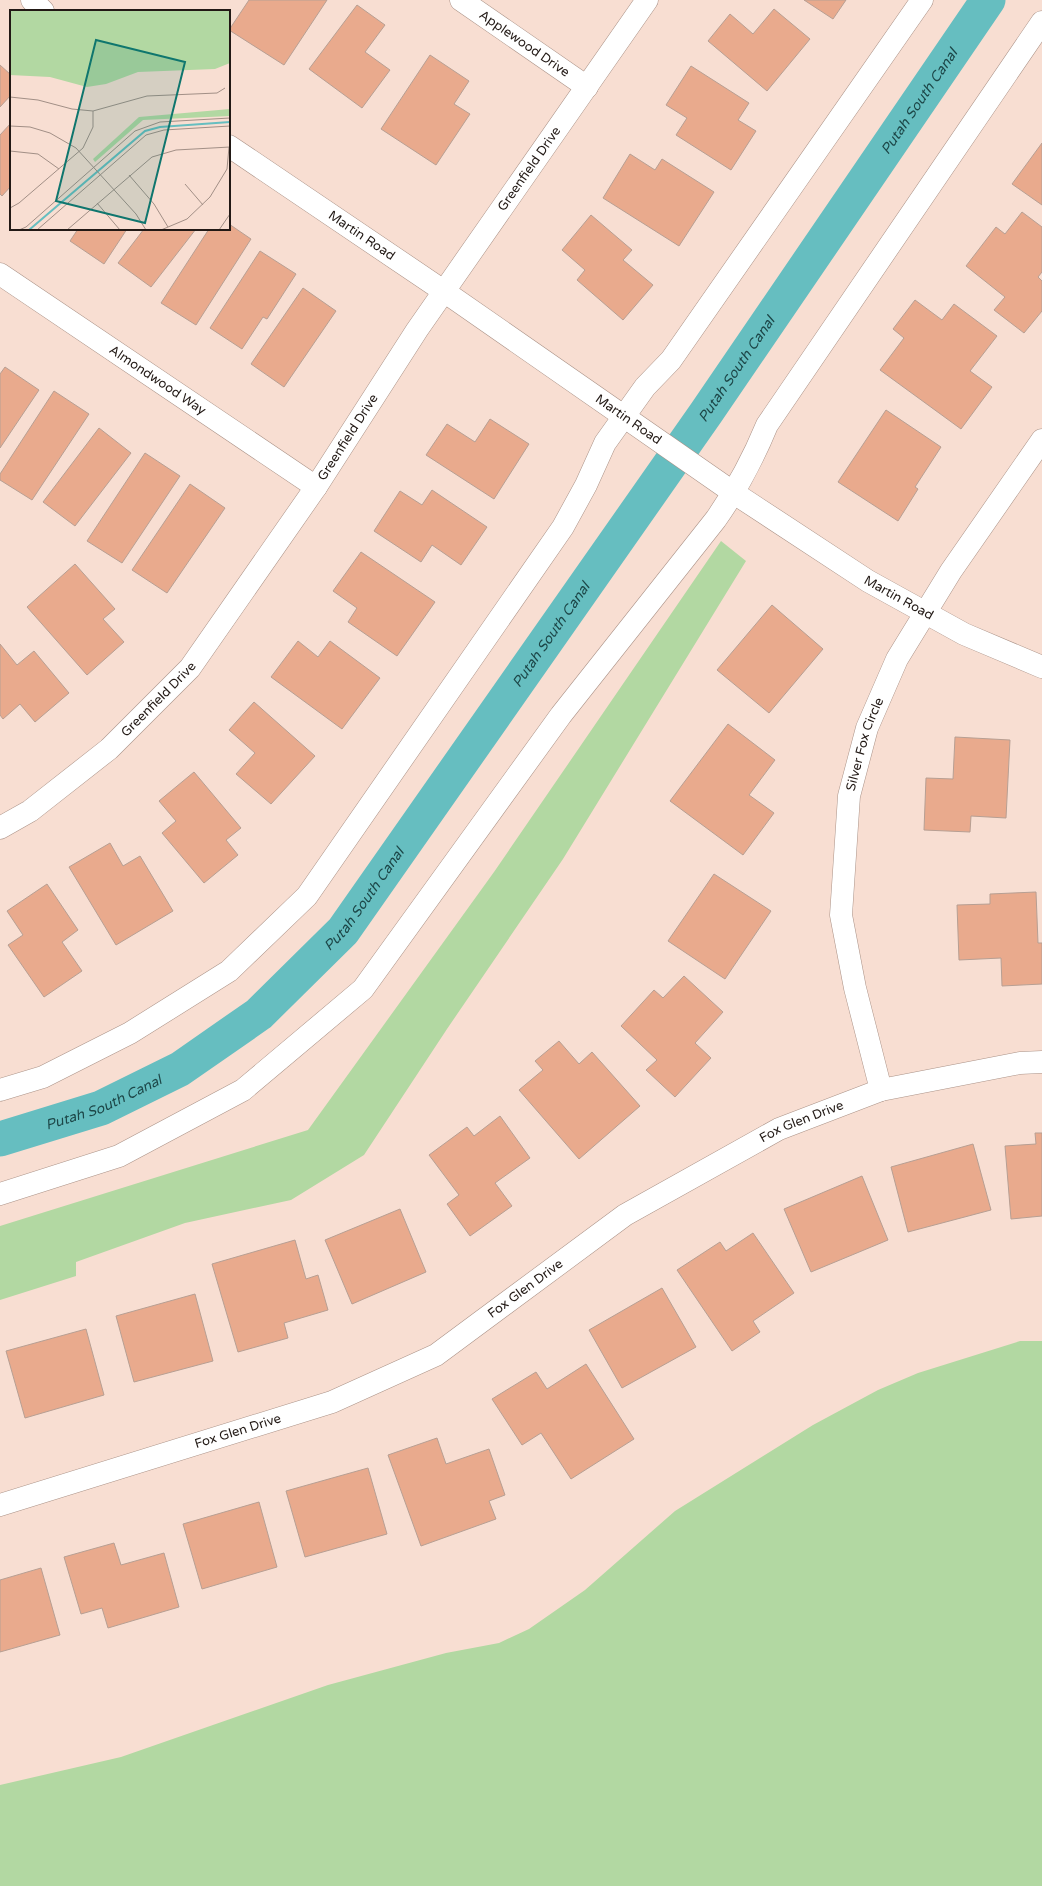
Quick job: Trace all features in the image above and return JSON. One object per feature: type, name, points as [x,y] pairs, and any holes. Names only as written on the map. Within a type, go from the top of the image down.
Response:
[{"type":"street","points":[[32,0],[42,10]]},
{"type":"street","name":"Applewood Drive","points":[[461,0],[587,87]]},
{"type":"street","name":"Greenfield Drive","points":[[0,828],[30,811],[109,749],[190,668],[316,487],[417,330],[445,292],[647,0]]},
{"type":"street","points":[[0,1090],[43,1077],[130,1033],[228,971],[307,896],[563,527],[586,485],[605,443],[630,420],[645,387],[671,360],[922,0]]},
{"type":"street","points":[[0,1194],[118,1156],[243,1090],[364,989],[561,715],[716,519],[729,489],[752,461],[768,425],[1042,22]]},
{"type":"street","name":"Martin Road","points":[[230,147],[445,292],[729,489],[868,581],[964,634],[1042,667]]},
{"type":"street","name":"Almondwood Way","points":[[0,274],[316,487]]},
{"type":"street","name":"Silver Fox Circle","points":[[881,1090],[855,988],[841,915],[849,796],[867,728],[897,659],[951,571],[1042,440]]},
{"type":"street","name":"Fox Glen Drive","points":[[0,1504],[332,1402],[436,1355],[625,1215],[779,1129],[881,1090],[1020,1064],[1042,1062]]},
{"type":"green space","points":[[721,541],[746,561],[563,859],[447,1029],[364,1155],[291,1200],[185,1223],[76,1262],[76,1276],[0,1300],[0,1226],[308,1130],[494,872]]},
{"type":"green space","points":[[1020,1341],[1042,1341],[1042,1886],[0,1886],[0,1785],[121,1757],[328,1685],[446,1653],[499,1643],[529,1629],[585,1590],[675,1511],[813,1425],[878,1390],[918,1373]]},
{"type":"building","points":[[249,0],[327,0],[284,65],[230,31]]},
{"type":"building","points":[[804,0],[846,0],[833,19]]},
{"type":"building","points":[[357,5],[385,25],[365,52],[390,70],[362,108],[309,69]]},
{"type":"building","points":[[774,9],[810,39],[767,91],[708,41],[730,14],[753,34]]},
{"type":"building","points":[[430,55],[469,81],[454,104],[470,114],[436,165],[381,129]]},
{"type":"building","points":[[0,65],[10,74],[10,96],[0,107]]},
{"type":"building","points":[[691,66],[749,103],[738,120],[756,131],[731,170],[676,135],[687,118],[666,105]]},
{"type":"building","points":[[10,124],[10,187],[2,196],[0,194],[0,135]]},
{"type":"building","points":[[1042,143],[1042,205],[1012,184]]},
{"type":"building","points":[[630,154],[655,170],[662,159],[714,192],[679,246],[603,198]]},
{"type":"building","points":[[1022,212],[1042,227],[1042,272],[1038,277],[1042,281],[1042,311],[1024,333],[994,310],[1005,297],[966,266],[996,227],[1005,234]]},
{"type":"building","points":[[591,215],[632,250],[623,260],[653,285],[623,320],[577,280],[585,270],[562,250]]},
{"type":"building","points":[[230,225],[251,239],[196,325],[161,303],[208,230],[230,230]]},
{"type":"building","points":[[77,230],[126,230],[104,264],[70,241]]},
{"type":"building","points":[[143,230],[195,230],[151,287],[118,263]]},
{"type":"building","points":[[260,251],[296,274],[267,319],[263,317],[242,349],[210,328]]},
{"type":"building","points":[[303,288],[336,311],[284,387],[251,364]]},
{"type":"building","points":[[915,300],[942,320],[954,304],[997,336],[970,371],[992,387],[961,429],[880,370],[904,338],[893,329]]},
{"type":"building","points":[[5,367],[39,390],[0,448],[0,374]]},
{"type":"building","points":[[54,391],[89,414],[32,500],[0,480],[0,474]]},
{"type":"building","points":[[886,410],[941,447],[915,487],[918,489],[898,521],[838,482]]},
{"type":"building","points":[[490,419],[529,444],[494,499],[426,455],[447,424],[475,442]]},
{"type":"building","points":[[99,428],[131,453],[75,526],[43,502]]},
{"type":"building","points":[[145,453],[180,476],[122,563],[87,541]]},
{"type":"building","points":[[190,484],[225,508],[167,593],[132,570]]},
{"type":"building","points":[[432,490],[487,527],[461,565],[432,545],[421,562],[374,531],[400,491],[422,505]]},
{"type":"building","points":[[361,552],[435,602],[397,656],[348,622],[357,608],[333,591]]},
{"type":"building","points":[[75,564],[115,609],[103,619],[124,642],[87,675],[27,607]]},
{"type":"building","points":[[772,605],[823,649],[769,713],[717,670]]},
{"type":"building","points":[[298,641],[318,657],[330,641],[380,678],[342,729],[271,677]]},
{"type":"building","points":[[0,644],[17,665],[34,651],[69,693],[35,722],[20,704],[3,719],[0,715]]},
{"type":"building","points":[[254,702],[315,756],[271,804],[236,774],[255,753],[229,730]]},
{"type":"building","points":[[728,724],[775,760],[749,795],[774,813],[743,855],[670,801]]},
{"type":"building","points":[[955,737],[1010,740],[1006,818],[971,816],[970,832],[924,830],[926,778],[953,779]]},
{"type":"building","points":[[194,772],[241,828],[226,840],[238,855],[204,883],[162,833],[176,821],[159,801]]},
{"type":"building","points":[[110,843],[123,866],[140,856],[173,911],[116,945],[69,867]]},
{"type":"building","points":[[714,874],[771,911],[725,979],[668,941]]},
{"type":"building","points":[[47,884],[78,930],[62,942],[82,971],[44,997],[8,945],[23,935],[7,911]]},
{"type":"building","points":[[1036,892],[1038,943],[1042,943],[1042,984],[1002,986],[1001,958],[959,960],[957,905],[990,904],[990,894]]},
{"type":"building","points":[[684,976],[723,1012],[695,1043],[711,1058],[675,1097],[646,1070],[657,1060],[621,1026],[654,990],[663,998]]},
{"type":"building","points":[[559,1041],[579,1064],[592,1052],[640,1106],[579,1159],[519,1090],[543,1070],[535,1061]]},
{"type":"building","points":[[500,1116],[530,1158],[495,1183],[512,1206],[470,1236],[447,1204],[459,1195],[429,1155],[467,1127],[474,1136]]},
{"type":"building","points":[[1035,1133],[1042,1133],[1042,1216],[1011,1219],[1005,1146],[1036,1144]]},
{"type":"building","points":[[973,1144],[991,1210],[908,1232],[891,1167]]},
{"type":"building","points":[[862,1176],[888,1240],[811,1272],[784,1209]]},
{"type":"building","points":[[400,1209],[426,1272],[352,1304],[325,1240]]},
{"type":"building","points":[[753,1233],[794,1293],[753,1321],[760,1332],[732,1351],[677,1270],[720,1242],[726,1251]]},
{"type":"building","points":[[295,1240],[306,1279],[318,1275],[328,1310],[284,1323],[288,1338],[238,1352],[212,1264]]},
{"type":"building","points":[[662,1288],[696,1347],[622,1388],[589,1330]]},
{"type":"building","points":[[195,1294],[213,1361],[134,1382],[116,1316]]},
{"type":"building","points":[[86,1329],[104,1395],[25,1418],[6,1351]]},
{"type":"building","points":[[586,1364],[634,1439],[571,1479],[541,1433],[522,1445],[492,1399],[536,1372],[547,1389]]},
{"type":"building","points":[[437,1438],[446,1464],[489,1449],[505,1495],[489,1501],[496,1519],[421,1546],[388,1455]]},
{"type":"building","points":[[368,1468],[387,1534],[305,1557],[286,1491]]},
{"type":"building","points":[[259,1502],[277,1567],[202,1589],[183,1524]]},
{"type":"building","points":[[114,1543],[121,1565],[164,1553],[179,1607],[108,1628],[102,1608],[81,1614],[64,1557]]},
{"type":"building","points":[[41,1568],[60,1635],[0,1652],[0,1580]]},
{"type":"waterway","name":"Putah South Canal","points":[[0,1139],[101,1108],[180,1069],[259,1014],[343,931],[706,413],[988,0]]}]
